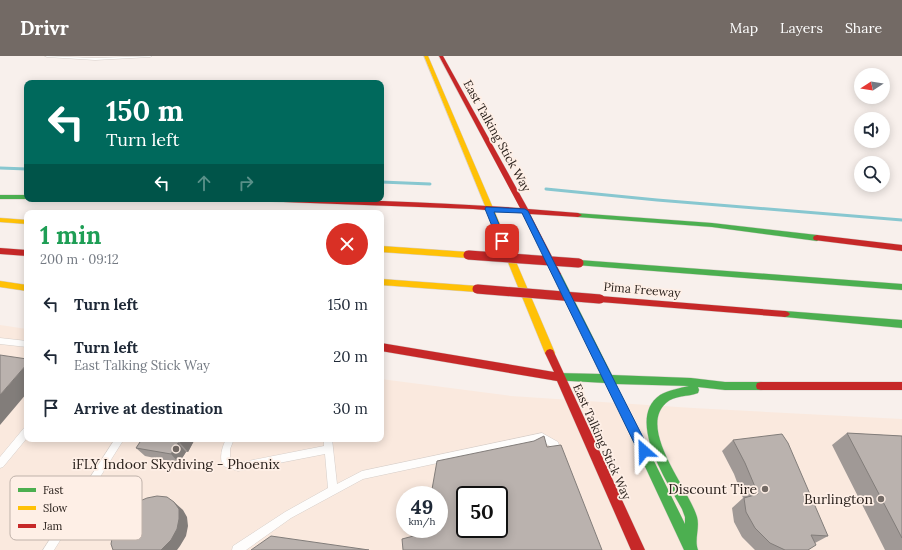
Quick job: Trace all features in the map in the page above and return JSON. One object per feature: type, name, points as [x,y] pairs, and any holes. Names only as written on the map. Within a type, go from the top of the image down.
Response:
[{"type":"main road","name":"East Talking Stick Way","points":[[426,56],[560,378],[638,550]]},
{"type":"main road","name":"East Talking Stick Way","points":[[440,56],[525,211],[610,381],[691,549]]},
{"type":"main road","points":[[0,197],[24,197]]},
{"type":"main road","points":[[350,202],[525,211],[712,225],[902,248]]},
{"type":"main road","points":[[0,220],[24,222]]},
{"type":"main road","name":"Pima Freeway","points":[[384,249],[902,287]]},
{"type":"main road","points":[[0,251],[24,253]]},
{"type":"main road","name":"Pima Freeway","points":[[384,282],[902,324]]},
{"type":"main road","points":[[0,284],[24,288]]},
{"type":"main road","points":[[384,348],[560,378],[610,381],[691,382],[725,386],[902,386]]},
{"type":"main road","points":[[691,549],[691,518],[654,439],[652,420],[653,410],[660,400],[671,394],[725,386]]},
{"type":"lane","points":[[47,56],[95,59],[150,56]]},
{"type":"lane","points":[[0,341],[24,344]]},
{"type":"lane","points":[[0,464],[24,435]]},
{"type":"lane","points":[[237,550],[288,515],[362,475],[542,437],[555,445]]},
{"type":"lane","points":[[96,476],[118,442]]},
{"type":"lane","points":[[229,442],[226,449],[226,463],[238,467],[329,444],[332,491]]},
{"type":"lane","points":[[48,550],[54,540]]},
{"type":"shaded area","points":[[0,325],[24,329],[24,442],[384,442],[384,379],[511,396],[693,408],[902,419],[902,550],[0,550]]},
{"type":"building","points":[[0,355],[24,359],[24,367],[0,395]]},
{"type":"building","points":[[847,433],[902,436],[902,538]]},
{"type":"building","name":"Discount Tire","points":[[782,434],[788,443],[828,536],[811,535],[816,545],[808,550],[785,550],[770,543],[755,528],[746,512],[744,498],[758,494],[745,463],[733,440]]},
{"type":"building","points":[[544,436],[547,447],[561,445],[602,550],[403,550],[402,539],[448,538],[448,486],[433,486],[437,461],[534,441]]},
{"type":"building","points":[[140,442],[181,442],[178,443],[171,454],[136,448]]},
{"type":"building","points":[[157,496],[167,497],[174,502],[179,509],[177,529],[171,540],[161,550],[113,550],[111,544],[112,540],[142,540],[142,500]]},
{"type":"building","points":[[271,536],[369,550],[251,550]]},
{"type":"waterway","points":[[0,168],[24,169]]},
{"type":"waterway","points":[[384,182],[430,184]]},
{"type":"waterway","points":[[546,189],[657,200],[902,220]]},
{"type":"traffic: fast","points":[[0,197],[24,197]]},
{"type":"traffic: fast","points":[[578,215],[712,225],[817,238]]},
{"type":"traffic: fast","points":[[579,263],[902,287]]},
{"type":"traffic: fast","points":[[557,274],[691,550]]},
{"type":"traffic: fast","points":[[785,314],[902,324]]},
{"type":"traffic: fast","points":[[556,377],[691,382],[725,386],[761,386]]},
{"type":"traffic: fast","points":[[690,548],[692,528],[691,517],[661,457],[651,425],[653,411],[662,400],[673,394],[694,390]]},
{"type":"traffic: slow","points":[[426,56],[550,353]]},
{"type":"traffic: slow","points":[[0,220],[24,222]]},
{"type":"traffic: slow","points":[[384,249],[468,255]]},
{"type":"traffic: slow","points":[[384,282],[477,289]]},
{"type":"traffic: slow","points":[[0,284],[24,288]]},
{"type":"traffic: jam","points":[[441,56],[525,211],[557,274]]},
{"type":"traffic: jam","points":[[337,202],[473,207],[578,215]]},
{"type":"traffic: jam","points":[[817,238],[902,248]]},
{"type":"traffic: jam","points":[[0,251],[24,253]]},
{"type":"traffic: jam","points":[[468,255],[579,263]]},
{"type":"traffic: jam","points":[[477,289],[600,299]]},
{"type":"traffic: jam","points":[[600,299],[785,314]]},
{"type":"traffic: jam","points":[[384,348],[556,377]]},
{"type":"traffic: jam","points":[[550,353],[638,550]]},
{"type":"traffic: jam","points":[[761,386],[902,386]]},
{"type":"place","name":"iFLY Indoor Skydiving - Phoenix","points":[[176,449]]},
{"type":"place","name":"Discount Tire","points":[[765,489]]},
{"type":"place","name":"Burlington","points":[[881,499]]},
{"type":"route","points":[[502,241],[489,209],[525,211],[644,451]]}]
